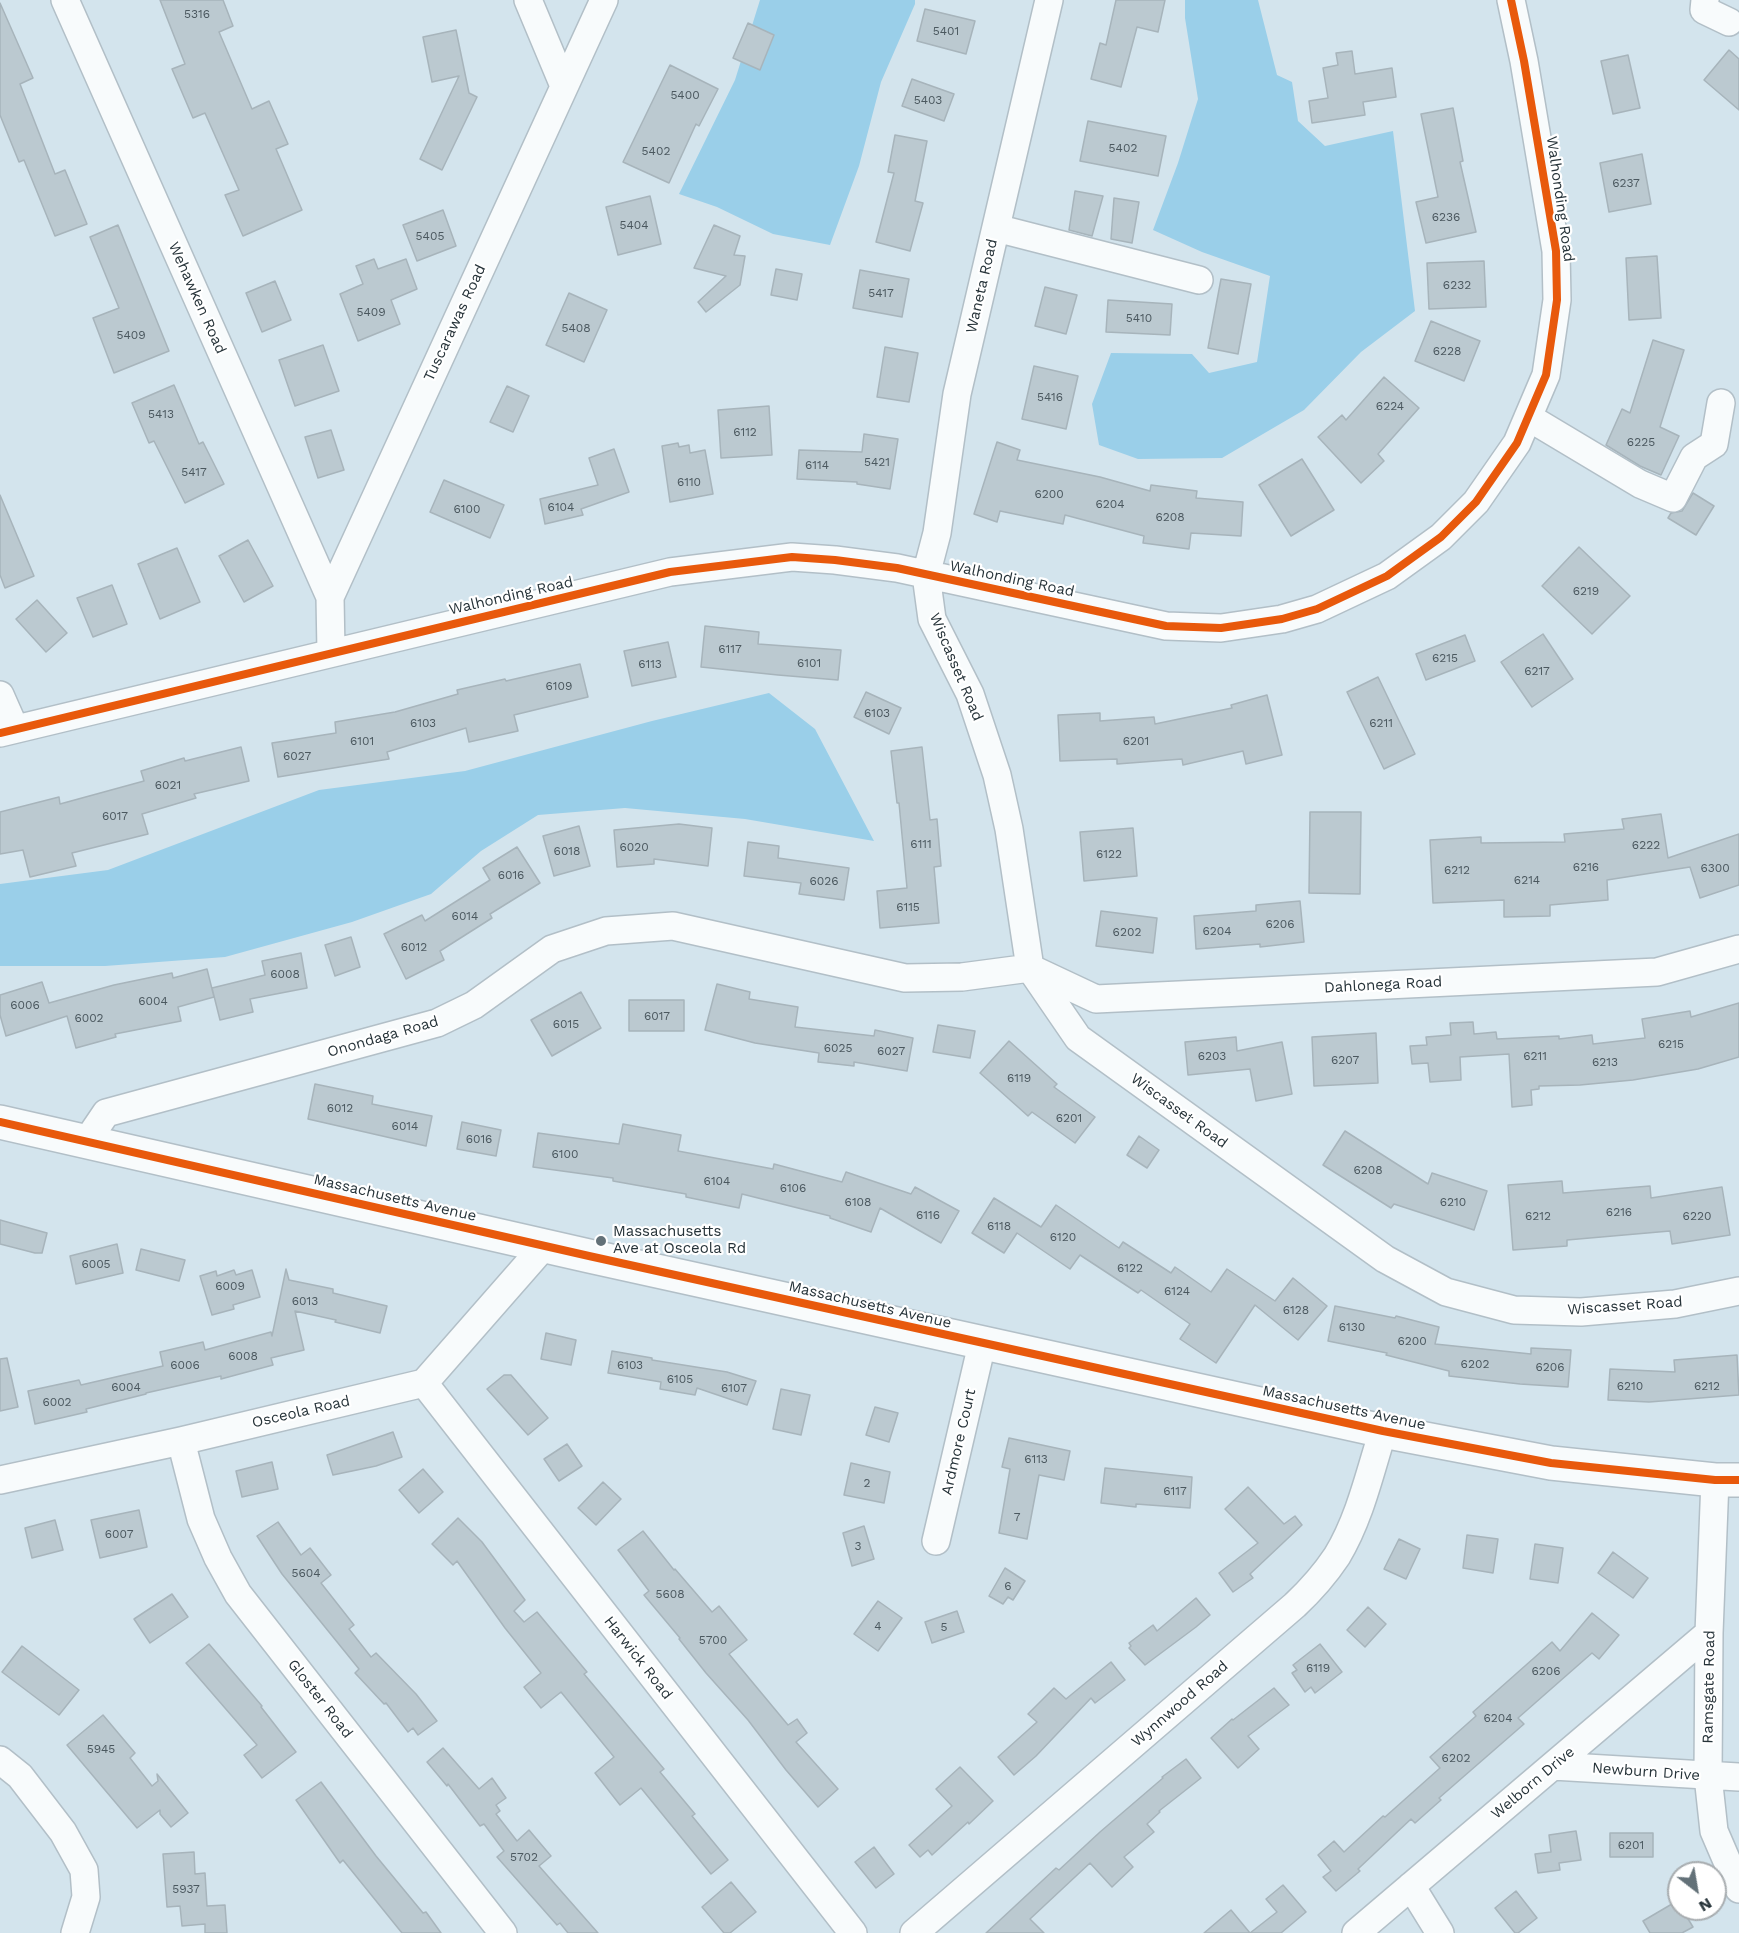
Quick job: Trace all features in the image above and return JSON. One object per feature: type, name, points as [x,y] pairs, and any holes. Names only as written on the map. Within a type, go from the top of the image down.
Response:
[{"type":"main road","name":"Massachusetts Avenue","points":[[0,1122],[982,1344],[1383,1431],[1551,1463],[1727,1480]]},
{"type":"street","name":"Wehawken Road","points":[[65,0],[330,597]]},
{"type":"street","points":[[528,0],[564,86]]},
{"type":"street","name":"Tuscarawas Road","points":[[332,652],[330,597],[604,0]]},
{"type":"street","name":"Waneta Road","points":[[926,575],[936,533],[957,394],[1049,0]]},
{"type":"street","name":"Walhonding Road","points":[[7,731],[670,572],[734,563],[792,557],[897,568],[1166,626],[1221,628],[1282,619],[1317,609],[1387,576],[1441,537],[1476,502],[1517,443],[1546,375],[1557,300],[1556,251],[1524,61],[1511,0]]},
{"type":"street","points":[[1705,0],[1704,10],[1730,22]]},
{"type":"street","points":[[996,228],[1199,280]]},
{"type":"street","points":[[1528,417],[1640,484],[1673,498],[1694,457],[1714,444],[1721,403]]},
{"type":"street","name":"Wiscasset Road","points":[[926,575],[932,619],[970,694],[997,775],[1030,968],[1078,1038],[1385,1259],[1446,1292],[1514,1310],[1581,1312],[1675,1304],[1739,1291]]},
{"type":"street","points":[[0,695],[7,731]]},
{"type":"street","name":"Onondaga Road","points":[[87,1141],[106,1113],[437,1023],[474,1005],[552,949],[606,931],[673,926],[905,978],[962,977],[1030,968]]},
{"type":"street","name":"Dahlonega Road","points":[[1030,968],[1096,999],[1657,972],[1739,949]]},
{"type":"street","points":[[424,1383],[544,1246]]},
{"type":"street","name":"Ardmore Court","points":[[936,1541],[982,1344]]},
{"type":"street","name":"Osceola Road","points":[[0,1480],[181,1441],[424,1383]]},
{"type":"street","name":"Harwick Road","points":[[424,1383],[853,1933]]},
{"type":"street","name":"Wynnwood Road","points":[[914,1933],[1316,1585],[1337,1555],[1354,1522],[1383,1431]]},
{"type":"street","name":"Gloster Road","points":[[181,1441],[201,1519],[218,1558],[238,1594],[503,1933]]},
{"type":"street","name":"Ramsgate Road","points":[[1727,1480],[1709,1633],[1708,1776],[1714,1831],[1739,1889]]},
{"type":"street","name":"Welborn Drive","points":[[1356,1933],[1709,1633]]},
{"type":"street","points":[[0,1760],[20,1776],[63,1832],[84,1870],[86,1897],[75,1933]]},
{"type":"street","name":"Newburn Drive","points":[[1553,1766],[1739,1777]]},
{"type":"street","points":[[1412,1886],[1440,1933]]},
{"type":"shaded area","points":[[760,0],[915,0],[881,82],[859,166],[830,245],[773,234],[717,207],[679,194],[735,80]]},
{"type":"shaded area","points":[[1185,0],[1258,0],[1277,75],[1292,82],[1298,121],[1325,146],[1393,131],[1415,311],[1361,352],[1304,410],[1222,458],[1138,459],[1099,445],[1092,404],[1111,353],[1192,354],[1209,373],[1257,362],[1270,276],[1202,252],[1153,230],[1178,163],[1198,99],[1185,18]]},
{"type":"shaded area","points":[[769,693],[815,729],[874,841],[745,819],[625,808],[538,815],[481,851],[431,894],[352,922],[225,957],[105,966],[0,966],[0,884],[108,870],[319,790],[465,771],[652,721]]},
{"type":"building","points":[[160,0],[223,0],[233,26],[219,32],[252,109],[269,101],[288,144],[276,149],[302,210],[243,236],[225,195],[239,190],[205,113],[193,118],[172,69],[185,64]]},
{"type":"building","points":[[1116,0],[1165,0],[1158,32],[1137,27],[1121,87],[1091,79],[1100,43],[1106,45]]},
{"type":"building","points":[[0,3],[33,78],[20,84],[55,174],[65,170],[87,224],[55,236],[24,160],[19,162],[0,115]]},
{"type":"building","points":[[925,9],[975,21],[966,54],[917,41]]},
{"type":"building","points":[[748,23],[774,35],[760,70],[733,58]]},
{"type":"building","points":[[456,30],[469,93],[477,97],[442,170],[420,159],[459,76],[432,82],[423,37]]},
{"type":"building","points":[[1729,50],[1739,59],[1739,110],[1704,80]]},
{"type":"building","points":[[1352,51],[1355,74],[1392,68],[1396,97],[1363,102],[1365,115],[1312,123],[1309,101],[1328,98],[1323,68],[1338,65],[1336,53]]},
{"type":"building","points":[[1628,55],[1640,108],[1613,114],[1601,61]]},
{"type":"building","points":[[670,65],[718,89],[699,126],[696,124],[669,183],[623,162]]},
{"type":"building","points":[[912,79],[954,94],[944,121],[902,106]]},
{"type":"building","points":[[1453,108],[1463,161],[1460,162],[1476,232],[1426,243],[1416,202],[1438,197],[1421,114]]},
{"type":"building","points":[[1088,121],[1166,136],[1158,176],[1080,161]]},
{"type":"building","points":[[895,135],[927,141],[915,201],[923,203],[910,251],[876,242],[894,173],[888,172]]},
{"type":"building","points":[[1642,154],[1651,204],[1609,212],[1600,163]]},
{"type":"building","points":[[1075,191],[1103,196],[1092,236],[1069,230]]},
{"type":"building","points":[[650,196],[661,244],[618,255],[606,207]]},
{"type":"building","points":[[1114,198],[1139,202],[1132,243],[1111,239]]},
{"type":"building","points":[[443,210],[456,246],[417,261],[403,225]]},
{"type":"building","points":[[118,225],[169,351],[114,373],[93,318],[119,308],[90,237]]},
{"type":"building","points":[[714,225],[740,236],[734,255],[745,256],[740,285],[706,312],[698,302],[726,276],[694,268]]},
{"type":"building","points":[[1657,256],[1661,318],[1629,320],[1626,258]]},
{"type":"building","points":[[374,259],[378,269],[406,259],[417,289],[391,300],[400,324],[358,341],[340,294],[363,284],[356,266]]},
{"type":"building","points":[[1484,261],[1486,307],[1429,309],[1427,263]]},
{"type":"building","points":[[776,269],[802,274],[797,300],[771,295]]},
{"type":"building","points":[[860,270],[909,279],[902,317],[853,308]]},
{"type":"building","points":[[1221,279],[1251,284],[1238,354],[1208,348]]},
{"type":"building","points":[[275,281],[291,320],[262,332],[246,293]]},
{"type":"building","points":[[1045,287],[1077,295],[1066,334],[1035,326]]},
{"type":"building","points":[[569,293],[607,310],[584,362],[546,345]]},
{"type":"building","points":[[1108,300],[1172,304],[1170,335],[1106,332]]},
{"type":"building","points":[[1431,321],[1480,341],[1464,381],[1415,361]]},
{"type":"building","points":[[1653,340],[1684,350],[1660,427],[1679,436],[1661,475],[1640,466],[1606,445],[1622,409],[1630,413]]},
{"type":"building","points":[[323,345],[339,391],[295,406],[279,360]]},
{"type":"building","points":[[885,347],[918,353],[909,402],[877,397]]},
{"type":"building","points":[[1034,366],[1078,376],[1066,429],[1022,419]]},
{"type":"building","points":[[1384,377],[1419,408],[1378,454],[1384,461],[1361,483],[1318,437],[1342,415],[1346,420]]},
{"type":"building","points":[[174,385],[199,444],[203,442],[224,484],[185,503],[154,441],[149,443],[132,403]]},
{"type":"building","points":[[507,386],[529,396],[513,432],[490,422]]},
{"type":"building","points":[[769,406],[772,455],[721,458],[718,410]]},
{"type":"building","points":[[331,430],[344,470],[318,478],[305,437]]},
{"type":"building","points":[[864,434],[898,439],[890,489],[857,484],[857,482],[797,479],[799,450],[862,452]]},
{"type":"building","points":[[997,442],[1020,450],[1017,460],[1100,477],[1150,491],[1151,485],[1197,491],[1196,498],[1243,502],[1241,536],[1191,533],[1189,549],[1143,543],[1144,536],[1065,515],[1063,524],[1000,511],[997,522],[974,514]]},
{"type":"building","points":[[678,443],[679,447],[689,445],[690,453],[705,450],[713,494],[670,502],[662,446]]},
{"type":"building","points":[[614,449],[629,492],[581,509],[583,515],[545,524],[540,499],[598,485],[589,458]]},
{"type":"building","points":[[1302,459],[1334,510],[1291,536],[1259,485]]},
{"type":"building","points":[[444,480],[504,505],[490,538],[430,512]]},
{"type":"building","points":[[1693,493],[1714,506],[1696,535],[1668,518],[1671,513],[1682,511]]},
{"type":"building","points":[[0,495],[34,576],[5,588],[0,575]]},
{"type":"building","points":[[248,540],[273,586],[244,602],[219,556]]},
{"type":"building","points":[[1579,547],[1630,596],[1592,634],[1542,586]]},
{"type":"building","points":[[177,548],[200,602],[160,619],[138,564]]},
{"type":"building","points":[[112,585],[127,624],[93,637],[77,598]]},
{"type":"building","points":[[37,600],[67,633],[46,652],[16,619]]},
{"type":"building","points":[[705,626],[759,632],[758,644],[841,650],[838,680],[701,667]]},
{"type":"building","points":[[1543,634],[1573,679],[1532,707],[1501,662]]},
{"type":"building","points":[[1465,635],[1475,661],[1426,680],[1416,654]]},
{"type":"building","points":[[668,642],[676,677],[632,686],[624,651]]},
{"type":"building","points":[[580,664],[588,697],[514,715],[518,731],[469,742],[466,728],[387,752],[389,759],[278,777],[272,743],[336,733],[335,722],[395,712],[458,694],[457,690]]},
{"type":"building","points":[[1378,677],[1415,754],[1384,769],[1347,692]]},
{"type":"building","points":[[866,692],[901,708],[889,734],[854,717]]},
{"type":"building","points":[[1267,695],[1282,755],[1246,764],[1243,751],[1183,765],[1182,759],[1117,764],[1117,759],[1060,761],[1058,715],[1100,713],[1100,721],[1154,717],[1155,724],[1232,708],[1231,705]]},
{"type":"building","points":[[241,747],[249,781],[194,794],[196,798],[142,814],[148,834],[72,853],[76,866],[30,877],[23,850],[0,854],[0,812],[59,797],[60,804],[144,781],[141,771],[184,758],[185,761]]},
{"type":"building","points":[[922,747],[930,820],[937,819],[941,866],[934,867],[939,923],[880,928],[877,891],[907,888],[899,803],[897,803],[891,751]]},
{"type":"building","points":[[1310,812],[1361,812],[1360,894],[1309,893]]},
{"type":"building","points":[[1661,814],[1668,858],[1739,834],[1739,885],[1700,898],[1690,867],[1607,880],[1608,900],[1550,905],[1550,916],[1504,917],[1504,900],[1433,903],[1430,840],[1481,837],[1481,843],[1565,842],[1564,834],[1624,829],[1622,819]]},
{"type":"building","points":[[679,824],[712,828],[708,866],[654,859],[654,864],[617,867],[614,830]]},
{"type":"building","points":[[579,826],[590,866],[554,876],[543,836]]},
{"type":"building","points":[[1133,828],[1137,876],[1084,881],[1080,832]]},
{"type":"building","points":[[748,842],[779,846],[778,858],[849,868],[844,900],[799,894],[801,883],[744,876]]},
{"type":"building","points":[[517,847],[540,883],[490,914],[492,918],[440,951],[444,960],[406,979],[384,934],[422,915],[425,921],[490,880],[483,868]]},
{"type":"building","points":[[1300,901],[1304,942],[1260,947],[1260,944],[1196,949],[1194,916],[1256,911],[1256,905]]},
{"type":"building","points":[[1101,911],[1157,918],[1153,953],[1096,946]]},
{"type":"building","points":[[351,937],[360,967],[335,976],[325,945]]},
{"type":"building","points":[[301,953],[307,988],[250,999],[253,1012],[220,1020],[212,988],[265,975],[262,961]]},
{"type":"building","points":[[207,969],[214,997],[178,1007],[181,1021],[115,1034],[116,1037],[76,1048],[67,1016],[6,1036],[0,1015],[0,995],[42,982],[49,1003],[114,985],[172,973],[173,978]]},
{"type":"building","points":[[717,984],[750,992],[749,999],[798,1007],[795,1027],[874,1036],[875,1030],[913,1038],[907,1071],[854,1062],[854,1066],[818,1062],[819,1053],[755,1043],[705,1030]]},
{"type":"building","points":[[581,992],[601,1028],[552,1056],[531,1020]]},
{"type":"building","points":[[629,1000],[684,1000],[684,1031],[629,1031]]},
{"type":"building","points":[[1739,1003],[1739,1057],[1698,1069],[1633,1080],[1539,1086],[1539,1089],[1531,1090],[1532,1105],[1512,1107],[1509,1054],[1460,1057],[1461,1080],[1430,1082],[1428,1063],[1412,1064],[1410,1046],[1427,1045],[1426,1037],[1451,1035],[1450,1023],[1473,1022],[1474,1034],[1496,1032],[1497,1039],[1559,1036],[1559,1039],[1592,1035],[1593,1044],[1645,1038],[1642,1019],[1690,1011],[1691,1017]]},
{"type":"building","points":[[938,1025],[975,1031],[970,1058],[933,1052]]},
{"type":"building","points":[[1376,1033],[1378,1083],[1314,1086],[1312,1037]]},
{"type":"building","points":[[1236,1037],[1237,1051],[1282,1042],[1292,1094],[1256,1101],[1250,1069],[1188,1075],[1185,1042]]},
{"type":"building","points":[[1009,1041],[1057,1084],[1054,1087],[1095,1117],[1075,1143],[1032,1112],[1028,1116],[980,1073]]},
{"type":"building","points":[[315,1084],[373,1096],[372,1104],[432,1116],[426,1146],[308,1119]]},
{"type":"building","points":[[462,1122],[501,1130],[496,1156],[457,1149]]},
{"type":"building","points":[[623,1124],[681,1135],[678,1151],[773,1169],[774,1164],[842,1182],[846,1172],[911,1194],[915,1187],[959,1211],[941,1243],[880,1208],[871,1232],[830,1218],[830,1216],[742,1194],[739,1208],[686,1197],[686,1194],[613,1181],[613,1178],[533,1167],[538,1133],[619,1144]]},
{"type":"building","points":[[1345,1131],[1428,1184],[1432,1173],[1487,1191],[1474,1230],[1394,1204],[1391,1208],[1323,1165]]},
{"type":"building","points":[[1139,1136],[1159,1150],[1147,1168],[1127,1155]]},
{"type":"building","points":[[1562,1181],[1563,1193],[1650,1186],[1651,1198],[1722,1187],[1730,1235],[1672,1244],[1670,1231],[1567,1240],[1567,1246],[1513,1250],[1508,1185]]},
{"type":"building","points":[[994,1198],[1041,1227],[1056,1205],[1119,1248],[1123,1242],[1171,1273],[1175,1267],[1211,1292],[1227,1269],[1275,1301],[1293,1278],[1327,1306],[1298,1340],[1255,1305],[1216,1363],[1180,1339],[1190,1324],[1141,1290],[1138,1293],[1080,1255],[1070,1269],[1017,1233],[1004,1253],[972,1233]]},
{"type":"building","points":[[0,1220],[47,1233],[42,1253],[0,1244]]},
{"type":"building","points":[[117,1244],[123,1273],[76,1284],[70,1256]]},
{"type":"building","points":[[141,1249],[185,1260],[179,1281],[136,1270]]},
{"type":"building","points":[[286,1269],[289,1280],[333,1289],[333,1293],[387,1306],[380,1333],[295,1311],[304,1350],[271,1358],[273,1365],[221,1379],[221,1376],[146,1393],[86,1409],[87,1412],[35,1424],[28,1391],[79,1380],[81,1385],[163,1366],[160,1352],[203,1342],[205,1350],[271,1332],[272,1336]]},
{"type":"building","points":[[234,1270],[236,1275],[252,1270],[260,1297],[233,1305],[234,1309],[212,1315],[200,1276],[216,1271],[217,1276]]},
{"type":"building","points":[[1335,1306],[1395,1318],[1396,1316],[1439,1327],[1435,1344],[1531,1354],[1531,1348],[1571,1350],[1568,1387],[1449,1376],[1449,1371],[1386,1355],[1387,1353],[1328,1341]]},
{"type":"building","points":[[546,1333],[576,1340],[571,1365],[541,1359]]},
{"type":"building","points":[[612,1351],[727,1372],[756,1381],[747,1405],[697,1388],[695,1395],[660,1389],[661,1382],[608,1373]]},
{"type":"building","points":[[1737,1355],[1739,1395],[1649,1402],[1608,1400],[1610,1369],[1675,1372],[1674,1360]]},
{"type":"building","points":[[7,1358],[18,1407],[0,1411],[0,1359]]},
{"type":"building","points":[[504,1375],[511,1375],[548,1418],[528,1435],[487,1389]]},
{"type":"building","points":[[781,1389],[810,1395],[801,1435],[773,1429]]},
{"type":"building","points":[[875,1407],[898,1413],[889,1442],[866,1435]]},
{"type":"building","points":[[393,1432],[402,1457],[376,1466],[333,1475],[327,1455]]},
{"type":"building","points":[[1009,1438],[1070,1451],[1064,1480],[1039,1475],[1027,1539],[999,1533],[1010,1469],[1002,1467]]},
{"type":"building","points":[[567,1444],[582,1466],[559,1481],[544,1459]]},
{"type":"building","points":[[272,1462],[278,1489],[242,1497],[236,1471]]},
{"type":"building","points":[[851,1463],[890,1472],[884,1503],[844,1495]]},
{"type":"building","points":[[1105,1468],[1192,1477],[1190,1508],[1136,1504],[1136,1507],[1101,1503]]},
{"type":"building","points":[[423,1469],[443,1492],[419,1513],[399,1490]]},
{"type":"building","points":[[603,1482],[621,1499],[596,1525],[578,1508]]},
{"type":"building","points":[[1248,1487],[1284,1524],[1295,1516],[1302,1525],[1250,1574],[1253,1578],[1233,1592],[1219,1573],[1258,1543],[1225,1509]]},
{"type":"building","points":[[139,1510],[147,1547],[100,1558],[91,1520]]},
{"type":"building","points":[[458,1518],[482,1542],[525,1600],[514,1611],[524,1622],[537,1612],[587,1672],[584,1674],[664,1769],[660,1772],[695,1814],[692,1816],[728,1860],[711,1874],[641,1788],[620,1805],[595,1773],[614,1757],[561,1692],[541,1708],[524,1687],[541,1673],[505,1628],[457,1561],[453,1565],[432,1544]]},
{"type":"building","points":[[55,1520],[63,1550],[32,1558],[25,1528]]},
{"type":"building","points":[[278,1522],[301,1555],[310,1548],[331,1575],[321,1583],[354,1625],[349,1629],[371,1657],[376,1653],[416,1694],[437,1721],[418,1735],[413,1728],[408,1732],[386,1703],[384,1704],[355,1673],[359,1669],[282,1574],[257,1536]]},
{"type":"building","points":[[864,1526],[874,1559],[852,1566],[843,1533]]},
{"type":"building","points":[[643,1531],[712,1612],[719,1606],[747,1640],[729,1654],[788,1725],[797,1719],[807,1733],[796,1742],[838,1789],[818,1807],[644,1595],[649,1591],[618,1550]]},
{"type":"building","points":[[1467,1535],[1498,1539],[1493,1573],[1463,1568]]},
{"type":"building","points":[[1399,1539],[1420,1549],[1406,1579],[1384,1569]]},
{"type":"building","points":[[1535,1544],[1563,1548],[1558,1583],[1530,1579]]},
{"type":"building","points":[[1613,1552],[1648,1578],[1633,1598],[1598,1573]]},
{"type":"building","points":[[1005,1568],[1025,1581],[1013,1600],[1008,1597],[1003,1604],[989,1596]]},
{"type":"building","points":[[172,1594],[188,1617],[150,1643],[134,1619]]},
{"type":"building","points":[[1196,1598],[1210,1615],[1145,1665],[1129,1648],[1131,1646],[1129,1643],[1153,1625],[1157,1631]]},
{"type":"building","points":[[878,1601],[902,1618],[878,1651],[854,1634]]},
{"type":"building","points":[[1368,1607],[1386,1624],[1365,1647],[1347,1630]]},
{"type":"building","points":[[957,1611],[964,1632],[932,1643],[925,1622]]},
{"type":"building","points":[[1592,1613],[1619,1635],[1599,1659],[1592,1653],[1518,1718],[1524,1724],[1439,1798],[1441,1800],[1415,1823],[1411,1819],[1358,1869],[1360,1871],[1336,1891],[1323,1877],[1331,1871],[1318,1855],[1334,1841],[1344,1852],[1383,1816],[1385,1817],[1440,1768],[1430,1757],[1476,1716],[1473,1712],[1552,1642],[1560,1651]]},
{"type":"building","points":[[209,1644],[262,1706],[296,1752],[262,1778],[244,1755],[257,1745],[186,1663]]},
{"type":"building","points":[[1320,1644],[1342,1672],[1315,1693],[1311,1687],[1305,1692],[1292,1673],[1297,1670],[1293,1665]]},
{"type":"building","points":[[22,1646],[79,1690],[59,1715],[2,1672]]},
{"type":"building","points":[[1111,1662],[1125,1680],[1095,1703],[1091,1698],[1036,1756],[1014,1775],[998,1757],[1037,1722],[1028,1714],[1054,1688],[1066,1699]]},
{"type":"building","points":[[1274,1688],[1289,1705],[1248,1736],[1259,1749],[1238,1768],[1211,1738],[1232,1719]]},
{"type":"building","points":[[103,1715],[135,1753],[130,1758],[152,1786],[158,1781],[157,1774],[188,1813],[171,1827],[160,1814],[160,1810],[137,1828],[67,1745]]},
{"type":"building","points":[[443,1748],[479,1789],[492,1778],[506,1798],[496,1805],[500,1811],[496,1814],[517,1841],[529,1830],[551,1856],[539,1866],[598,1933],[568,1933],[560,1923],[557,1925],[497,1857],[504,1851],[484,1824],[480,1826],[448,1784],[447,1786],[427,1762]]},
{"type":"building","points":[[1186,1759],[1201,1778],[1159,1811],[1147,1824],[1154,1832],[1124,1857],[1133,1867],[1112,1887],[1090,1863],[1030,1919],[1044,1933],[986,1933],[1056,1868],[1059,1870],[1162,1777]]},
{"type":"building","points":[[960,1767],[993,1801],[932,1855],[928,1850],[920,1857],[909,1845],[952,1806],[936,1789]]},
{"type":"building","points":[[321,1782],[376,1856],[423,1913],[426,1912],[441,1933],[402,1933],[343,1860],[340,1863],[296,1800]]},
{"type":"building","points":[[1576,1831],[1581,1860],[1559,1863],[1560,1870],[1538,1873],[1535,1854],[1551,1852],[1549,1835]]},
{"type":"building","points":[[1610,1833],[1653,1833],[1653,1857],[1610,1857]]},
{"type":"building","points":[[874,1847],[894,1874],[876,1888],[855,1862]]},
{"type":"building","points":[[194,1852],[195,1874],[205,1873],[207,1906],[225,1905],[227,1933],[205,1933],[205,1924],[182,1926],[180,1906],[167,1907],[163,1854]]},
{"type":"building","points":[[731,1882],[756,1912],[730,1933],[724,1933],[702,1907]]},
{"type":"building","points":[[1283,1885],[1306,1912],[1281,1933],[1250,1933],[1277,1912],[1266,1899]]},
{"type":"building","points":[[1516,1891],[1537,1918],[1518,1933],[1515,1933],[1495,1908]]},
{"type":"building","points":[[1667,1907],[1667,1921],[1689,1921],[1693,1927],[1682,1933],[1650,1933],[1643,1921]]},
{"type":"building","points":[[1231,1910],[1250,1933],[1204,1933]]},
{"type":"cycle path","points":[[0,733],[670,572],[792,557],[897,568],[1166,626],[1221,628],[1282,619],[1317,609],[1387,576],[1441,537],[1476,502],[1517,443],[1546,375],[1557,300],[1556,251],[1524,61],[1511,0]]},
{"type":"cycle path","points":[[0,1122],[589,1256],[1383,1431],[1551,1463],[1715,1480],[1739,1480]]},
{"type":"place","name":"Massachusetts Ave at Osceola Rd","points":[[601,1241]]}]
